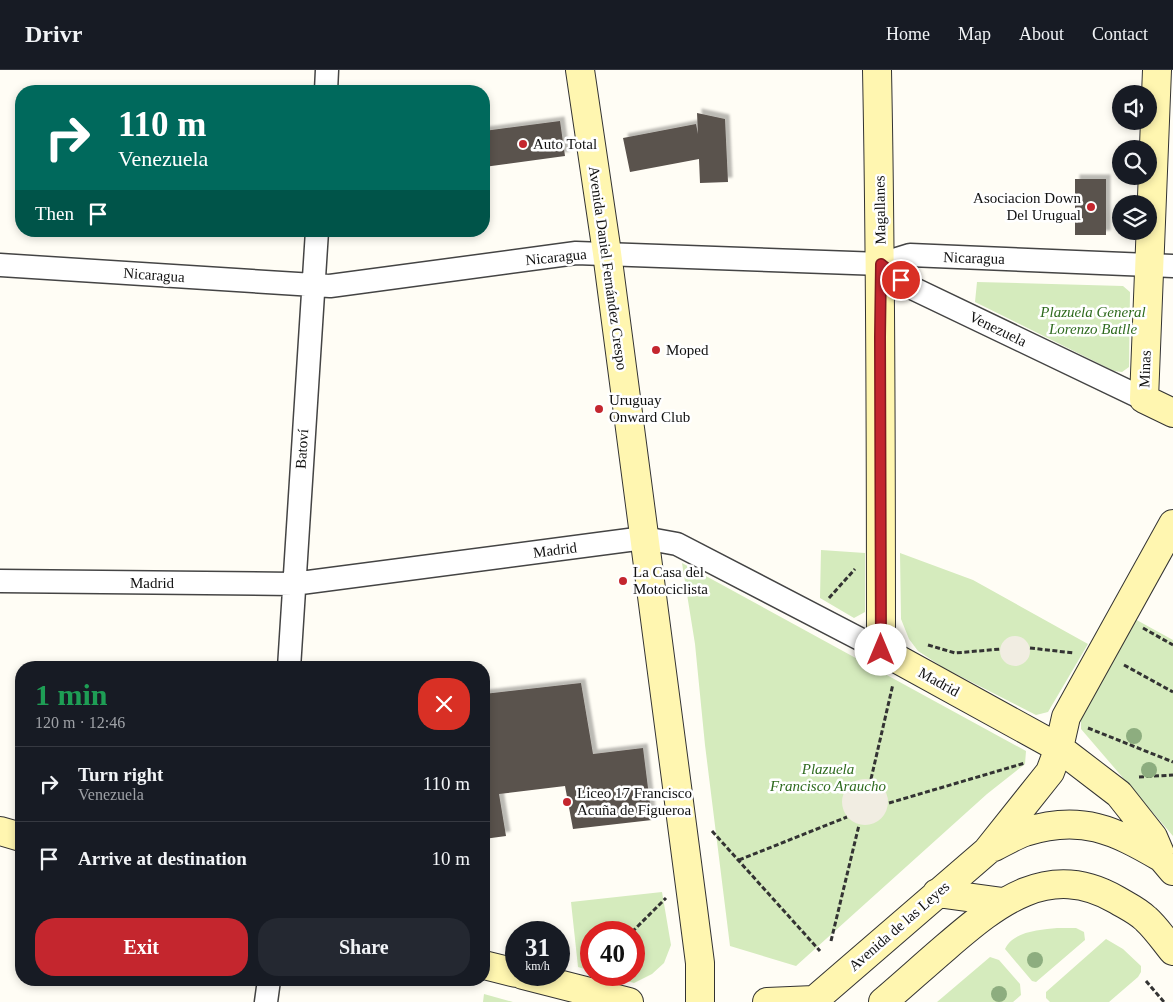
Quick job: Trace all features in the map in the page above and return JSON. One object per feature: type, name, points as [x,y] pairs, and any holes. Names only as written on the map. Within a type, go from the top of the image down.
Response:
[{"type":"street","points":[[326,85],[327,70]]},
{"type":"street","name":"Avenida Daniel Fernández Crespo","points":[[580,70],[607,253],[700,963],[700,1002]]},
{"type":"street","name":"Magallanes","points":[[878,70],[881,264],[881,650]]},
{"type":"street","name":"Minas","points":[[1144,399],[1161,266],[1157,70]]},
{"type":"street","name":"Batoví","points":[[289,661],[316,237]]},
{"type":"street","name":"Nicaragua","points":[[0,265],[330,286],[576,253],[881,264],[910,255],[1161,266]]},
{"type":"street","name":"Venezuela","points":[[881,264],[910,287],[1173,414]]},
{"type":"street","points":[[1059,748],[1066,717],[1173,524]]},
{"type":"street","name":"Madrid","points":[[0,582],[293,584],[644,538],[677,544],[881,650],[1059,748]]},
{"type":"street","name":"Avenida de las Leyes","points":[[813,1001],[987,851],[1050,772],[1059,748],[1119,794],[1153,837],[1168,864]]},
{"type":"street","name":"Avenida de las Leyes","points":[[987,851],[1023,833],[1048,826],[1069,824],[1105,828],[1134,841],[1168,864]]},
{"type":"street","points":[[0,831],[15,835]]},
{"type":"street","points":[[883,1002],[966,930],[1003,902],[1034,889],[1059,884],[1082,885],[1102,891],[1146,919],[1173,927]]},
{"type":"street","points":[[938,893],[1003,902]]},
{"type":"street","points":[[1146,919],[1173,951]]},
{"type":"street","points":[[490,966],[505,970]]},
{"type":"street","points":[[266,1002],[268,986]]},
{"type":"street","points":[[566,986],[629,1002]]},
{"type":"street","points":[[767,1002],[813,1001]]},
{"type":"path","points":[[824,604],[856,569]]},
{"type":"path","points":[[1142,628],[1173,645]]},
{"type":"path","points":[[922,643],[955,653],[1001,649]]},
{"type":"path","points":[[1030,648],[1082,654]]},
{"type":"path","points":[[1123,665],[1173,692]]},
{"type":"path","points":[[871,779],[895,676]]},
{"type":"path","points":[[1085,727],[1173,762]]},
{"type":"path","points":[[889,803],[1034,760]]},
{"type":"path","points":[[1138,777],[1173,775]]},
{"type":"path","points":[[739,860],[846,817]]},
{"type":"path","points":[[831,941],[859,825]]},
{"type":"path","points":[[712,831],[820,951]]},
{"type":"path","points":[[643,921],[670,894]]},
{"type":"path","points":[[1146,981],[1164,1002]]},
{"type":"green space","name":"Plazuela General Lorenzo Batlle","points":[[977,282],[1123,286],[1130,292],[1129,367],[1122,372],[1114,371],[975,302]]},
{"type":"green space","points":[[821,550],[865,553],[865,612],[854,618],[820,598]]},
{"type":"green space","points":[[900,553],[973,580],[1088,644],[1048,712],[1036,715],[944,668],[918,651],[909,639],[901,619]]},
{"type":"green space","name":"Plazuela Francisco Araucho","points":[[682,563],[1026,751],[1025,764],[987,794],[796,966],[730,946],[705,745],[695,644]]},
{"type":"green space","points":[[1133,618],[1173,640],[1173,836],[1081,729],[1081,714]]},
{"type":"green space","points":[[662,892],[671,945],[664,963],[645,978],[645,921],[580,921],[580,968],[578,967],[571,902]]},
{"type":"green space","points":[[1057,928],[1076,928],[1084,932],[1085,940],[1036,982],[1032,981],[1005,949],[1014,938],[1020,935]]},
{"type":"green space","points":[[1106,939],[1123,949],[1141,966],[1141,972],[1138,977],[1109,1002],[1050,1002],[1046,998],[1046,992]]},
{"type":"green space","points":[[990,957],[999,960],[1020,984],[1021,995],[1013,1002],[937,1002]]},
{"type":"green space","points":[[484,994],[513,1002],[483,1002]]},
{"type":"shaded area","points":[[1015,636],[1021,637],[1029,645],[1029,657],[1021,665],[1015,666],[1009,665],[1001,657],[1000,651],[1001,645],[1009,637]]},
{"type":"shaded area","points":[[870,779],[882,785],[887,793],[887,811],[882,819],[874,824],[860,825],[848,819],[843,811],[842,797],[848,785],[856,780]]},
{"type":"building","points":[[697,113],[725,119],[728,182],[700,183],[699,159],[630,172],[623,138],[696,124],[698,134]]},
{"type":"building","name":"Auto Total","points":[[560,121],[565,156],[490,166],[490,130]]},
{"type":"building","name":"Asociacion Down Del Urugual","points":[[1075,179],[1106,179],[1106,235],[1075,235]]},
{"type":"building","points":[[581,683],[593,754],[643,748],[652,820],[573,829],[565,786],[499,794],[506,836],[490,838],[490,693]]},
{"type":"place","name":"Auto Total","points":[[523,144]]},
{"type":"place","name":"Asociacion Down Del Urugual","points":[[1091,207]]},
{"type":"place","name":"Moped","points":[[656,350]]},
{"type":"place","name":"Uruguay Onward Club","points":[[599,409]]},
{"type":"place","name":"La Casa del Motociclista","points":[[623,581]]},
{"type":"place","name":"Liceo 17 Francisco Acuña de Figueroa","points":[[567,802]]},
{"type":"route","points":[[881,650],[881,264],[901,280]]}]
